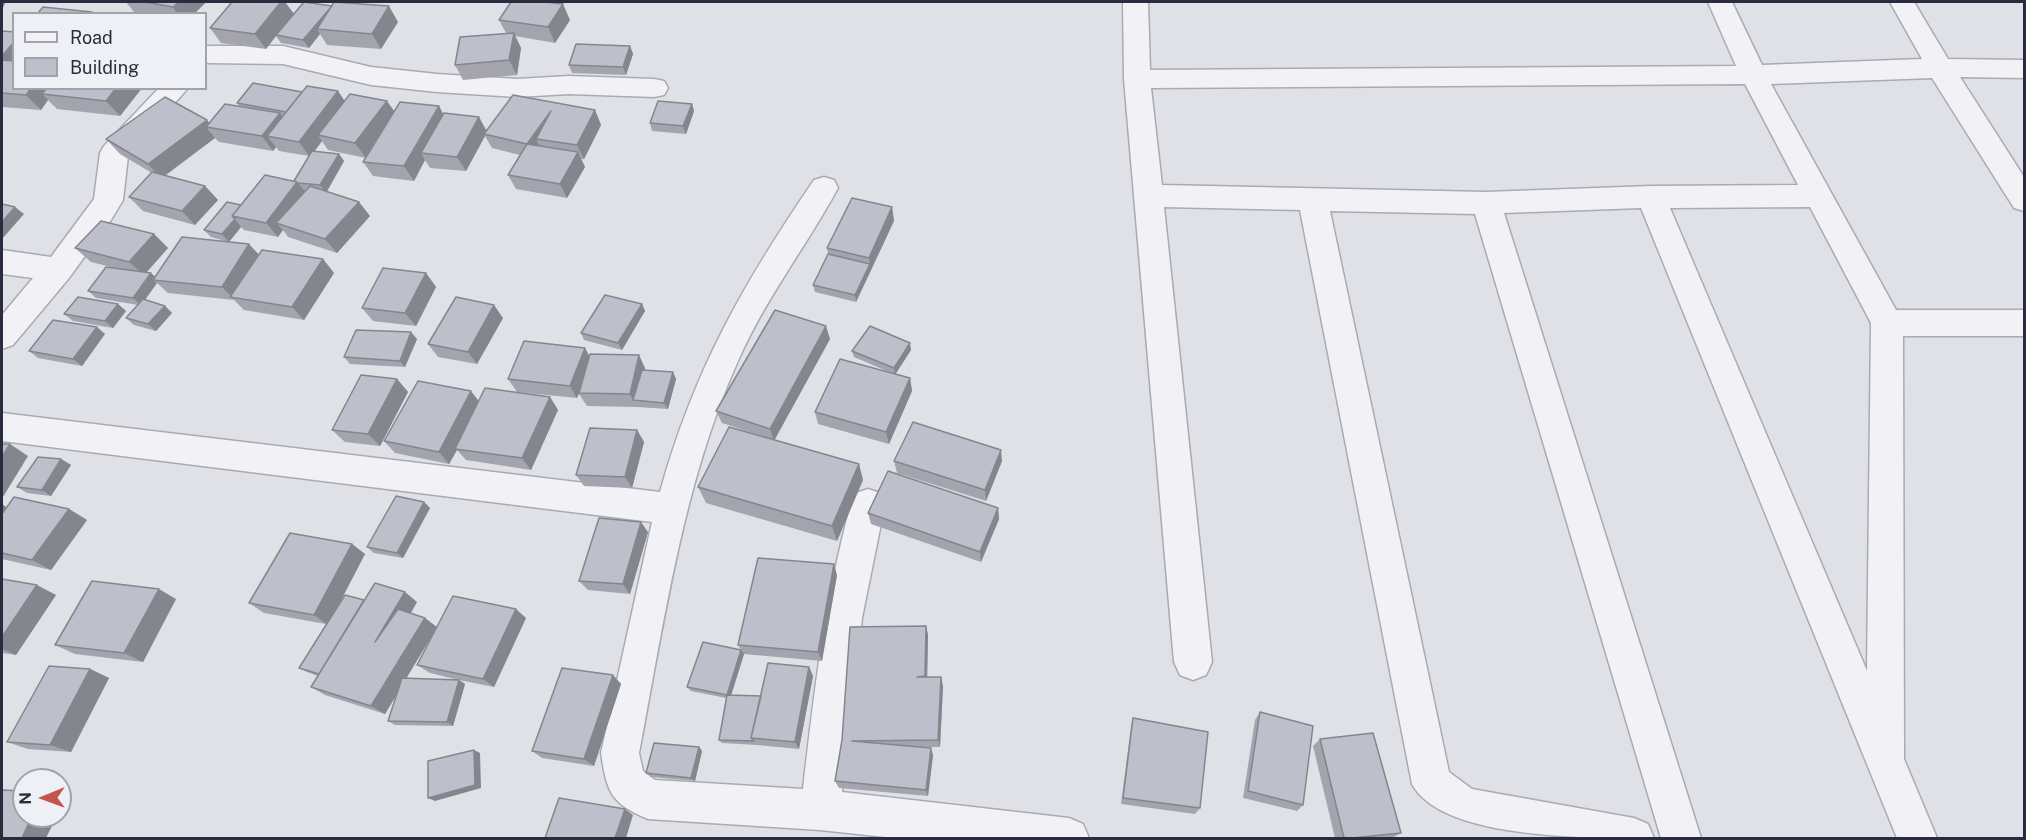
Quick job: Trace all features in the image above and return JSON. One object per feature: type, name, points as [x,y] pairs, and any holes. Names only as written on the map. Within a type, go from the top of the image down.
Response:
[{"type":"street","points":[[1135,2],[1137,79],[1193,662]]},
{"type":"street","points":[[1720,2],[1753,75],[1887,323],[1885,757]]},
{"type":"street","points":[[1902,2],[1940,68],[2025,200]]},
{"type":"street","points":[[207,55],[283,56],[370,76],[437,83],[516,88],[569,85],[654,88]]},
{"type":"street","points":[[1137,79],[1753,75],[1940,68],[2025,69]]},
{"type":"street","points":[[2,336],[58,270],[108,200],[114,153],[173,90]]},
{"type":"street","points":[[824,188],[775,261],[732,341],[698,421],[663,540],[620,753],[625,782],[648,799],[820,810],[1069,838]]},
{"type":"street","points":[[1148,196],[1486,203],[1818,196]]},
{"type":"street","points":[[1651,198],[1917,838]]},
{"type":"street","points":[[1313,201],[1432,784],[1464,808],[1634,838]]},
{"type":"street","points":[[1486,203],[1681,838]]},
{"type":"street","points":[[2,262],[58,270]]},
{"type":"street","points":[[1887,323],[2025,323]]},
{"type":"street","points":[[2,427],[673,509]]},
{"type":"street","points":[[820,810],[843,619],[856,545],[868,504]]},
{"type":"building","points":[[145,2],[179,2],[173,7]]},
{"type":"building","points":[[232,2],[281,2],[255,34],[210,28]]},
{"type":"building","points":[[304,2],[332,6],[303,40],[276,35]]},
{"type":"building","points":[[334,2],[389,6],[372,34],[317,29]]},
{"type":"building","points":[[511,2],[563,4],[548,27],[499,20]]},
{"type":"building","points":[[43,7],[92,12],[39,12]]},
{"type":"building","points":[[2,31],[12,32],[12,44],[2,56]]},
{"type":"building","points":[[514,33],[509,60],[455,65],[460,37]]},
{"type":"building","points":[[576,44],[630,46],[623,67],[569,65]]},
{"type":"building","points":[[2,60],[12,61],[12,90],[30,90],[26,95],[2,93]]},
{"type":"building","points":[[253,83],[302,92],[286,112],[237,103]]},
{"type":"building","points":[[307,86],[338,91],[299,142],[267,136]]},
{"type":"building","points":[[45,90],[114,90],[106,101],[42,94]]},
{"type":"building","points":[[350,94],[387,101],[355,143],[318,135]]},
{"type":"building","points":[[513,95],[595,110],[577,145],[536,139],[551,111],[527,144],[484,134]]},
{"type":"building","points":[[165,97],[207,120],[148,164],[106,139]]},
{"type":"building","points":[[658,101],[692,104],[683,126],[650,123]]},
{"type":"building","points":[[400,102],[439,106],[404,166],[363,162]]},
{"type":"building","points":[[225,104],[280,113],[262,136],[206,127]]},
{"type":"building","points":[[444,113],[479,117],[457,157],[421,153]]},
{"type":"building","points":[[527,144],[578,152],[560,184],[508,175]]},
{"type":"building","points":[[312,151],[339,154],[320,185],[294,181]]},
{"type":"building","points":[[152,172],[205,186],[182,211],[129,197]]},
{"type":"building","points":[[265,175],[297,182],[266,223],[232,216]]},
{"type":"building","points":[[310,186],[359,202],[325,239],[276,223]]},
{"type":"building","points":[[852,198],[892,207],[869,258],[827,248]]},
{"type":"building","points":[[227,202],[241,205],[232,216],[235,219],[222,234],[204,230]]},
{"type":"building","points":[[2,204],[15,207],[2,222]]},
{"type":"building","points":[[101,221],[154,234],[129,262],[75,248]]},
{"type":"building","points":[[182,237],[249,244],[222,287],[153,280]]},
{"type":"building","points":[[262,250],[323,259],[292,307],[230,297]]},
{"type":"building","points":[[828,254],[870,264],[855,295],[813,285]]},
{"type":"building","points":[[106,267],[151,273],[133,298],[88,291]]},
{"type":"building","points":[[383,268],[426,273],[405,313],[362,308]]},
{"type":"building","points":[[605,295],[642,304],[618,343],[581,333]]},
{"type":"building","points":[[78,297],[118,304],[105,321],[64,314]]},
{"type":"building","points":[[456,297],[494,305],[468,352],[428,344]]},
{"type":"building","points":[[143,299],[165,306],[148,324],[126,318]]},
{"type":"building","points":[[775,310],[826,326],[770,429],[716,411]]},
{"type":"building","points":[[53,320],[97,327],[73,359],[29,351]]},
{"type":"building","points":[[870,326],[910,343],[894,368],[852,351]]},
{"type":"building","points":[[356,330],[411,332],[400,361],[344,357]]},
{"type":"building","points":[[524,341],[585,348],[570,386],[508,379]]},
{"type":"building","points":[[590,354],[639,355],[630,394],[579,393]]},
{"type":"building","points":[[840,359],[910,378],[886,432],[815,412]]},
{"type":"building","points":[[642,370],[673,372],[664,403],[633,400]]},
{"type":"building","points":[[361,375],[397,379],[368,434],[332,430]]},
{"type":"building","points":[[418,381],[471,391],[439,452],[384,441]]},
{"type":"building","points":[[485,388],[550,397],[522,458],[455,449]]},
{"type":"building","points":[[913,422],[1001,450],[985,490],[894,461]]},
{"type":"building","points":[[729,427],[859,464],[832,526],[698,487]]},
{"type":"building","points":[[590,428],[637,430],[625,477],[576,475]]},
{"type":"building","points":[[2,444],[10,444],[2,457]]},
{"type":"building","points":[[38,457],[61,459],[42,490],[17,487]]},
{"type":"building","points":[[888,471],[998,508],[980,552],[868,513]]},
{"type":"building","points":[[396,496],[424,502],[397,553],[367,547]]},
{"type":"building","points":[[14,497],[69,509],[32,560],[2,553],[2,514]]},
{"type":"building","points":[[599,518],[641,522],[623,584],[579,581]]},
{"type":"building","points":[[290,533],[352,544],[314,615],[249,603]]},
{"type":"building","points":[[758,558],[834,564],[818,652],[738,645]]},
{"type":"building","points":[[2,579],[37,585],[2,637]]},
{"type":"building","points":[[92,581],[159,589],[124,653],[55,645]]},
{"type":"building","points":[[375,583],[405,592],[375,642],[398,609],[425,618],[371,706],[311,687]]},
{"type":"building","points":[[345,595],[364,600],[319,674],[299,668]]},
{"type":"building","points":[[453,596],[516,609],[483,679],[417,665]]},
{"type":"building","points":[[926,626],[925,676],[917,677],[941,677],[938,740],[852,741],[931,748],[926,790],[835,781],[842,740],[850,627]]},
{"type":"building","points":[[703,642],[741,650],[727,695],[687,687]]},
{"type":"building","points":[[768,663],[809,667],[795,742],[751,738]]},
{"type":"building","points":[[49,666],[90,669],[50,745],[7,742]]},
{"type":"building","points":[[562,668],[613,675],[584,759],[532,751]]},
{"type":"building","points":[[402,678],[459,680],[447,722],[388,721]]},
{"type":"building","points":[[727,695],[761,696],[751,738],[754,741],[719,740]]},
{"type":"building","points":[[1260,712],[1313,726],[1303,805],[1248,791]]},
{"type":"building","points":[[1133,718],[1208,732],[1200,808],[1123,798]]},
{"type":"building","points":[[1373,733],[1401,833],[1344,838],[1320,739]]},
{"type":"building","points":[[654,743],[699,747],[691,778],[646,773]]},
{"type":"building","points":[[474,750],[475,785],[428,798],[428,761]]},
{"type":"building","points":[[2,790],[12,790],[12,828],[27,828],[22,838],[2,838]]},
{"type":"building","points":[[559,798],[625,809],[615,838],[545,838]]}]
